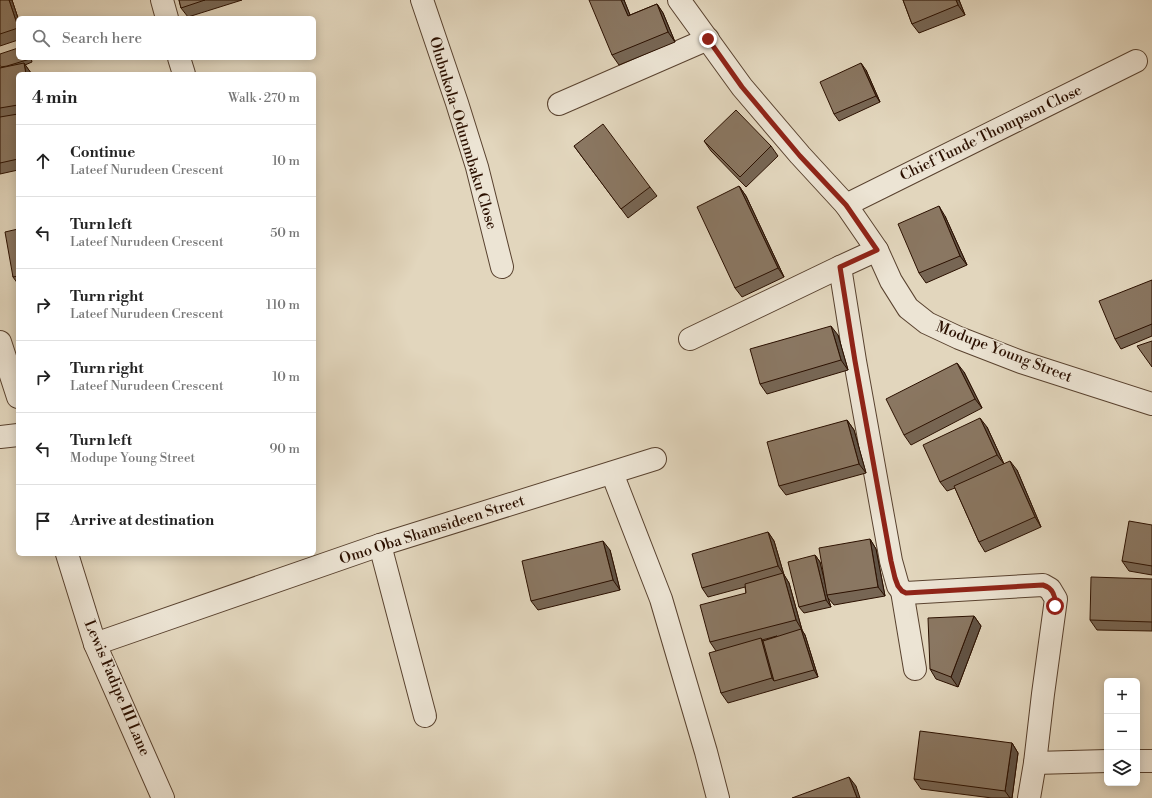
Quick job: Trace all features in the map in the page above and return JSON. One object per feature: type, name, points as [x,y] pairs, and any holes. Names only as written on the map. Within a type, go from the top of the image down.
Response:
[{"type":"street","points":[[162,0],[166,16]]},
{"type":"street","name":"Olubukola-Odunmbaku Close","points":[[422,0],[457,103],[476,167],[502,267]]},
{"type":"street","name":"Modupe Young Street","points":[[682,1],[742,87],[800,156],[846,205],[877,250],[891,281],[908,308],[926,323],[959,338],[1021,362],[1152,404]]},
{"type":"street","points":[[559,104],[708,39]]},
{"type":"street","points":[[180,60],[183,72]]},
{"type":"street","name":"Chief Tunde Thompson Close","points":[[846,205],[1136,61]]},
{"type":"street","points":[[690,339],[877,250]]},
{"type":"street","points":[[840,267],[855,361],[891,561],[895,578],[902,591],[915,669]]},
{"type":"street","points":[[0,342],[16,391]]},
{"type":"street","points":[[0,437],[16,435]]},
{"type":"street","name":"Omo Oba Shamsideen Street","points":[[95,644],[380,545],[655,459]]},
{"type":"street","points":[[612,473],[661,599],[718,798]]},
{"type":"street","points":[[380,545],[425,716]]},
{"type":"street","name":"Lewis Fadipe III Lane","points":[[68,556],[95,644],[163,798]]},
{"type":"street","points":[[902,591],[906,593],[1043,585],[1047,586],[1052,591],[1056,599],[1035,763],[1028,798]]},
{"type":"street","points":[[1140,761],[1152,761]]},
{"type":"street","points":[[1035,763],[1104,762]]},
{"type":"building","points":[[0,0],[9,0],[16,21],[16,29],[0,34]]},
{"type":"building","points":[[179,0],[205,0],[181,8]]},
{"type":"building","points":[[589,0],[621,0],[628,16],[657,4],[668,32],[612,55]]},
{"type":"building","points":[[903,0],[956,0],[958,5],[912,24]]},
{"type":"building","points":[[16,49],[16,60],[27,60],[1,67],[0,54]]},
{"type":"building","points":[[24,63],[26,72],[16,72],[16,105],[0,108],[0,68]]},
{"type":"building","points":[[861,63],[876,96],[834,114],[820,82]]},
{"type":"building","points":[[736,110],[771,146],[740,177],[704,141]]},
{"type":"building","points":[[16,114],[16,159],[0,163],[0,117]]},
{"type":"building","points":[[603,124],[650,187],[621,209],[574,146]]},
{"type":"building","points":[[739,186],[778,268],[735,288],[697,207]]},
{"type":"building","points":[[939,206],[960,256],[919,273],[898,224]]},
{"type":"building","points":[[16,229],[16,276],[13,277],[5,232]]},
{"type":"building","points":[[1152,280],[1152,324],[1115,339],[1099,301]]},
{"type":"building","points":[[831,326],[841,360],[760,384],[750,349]]},
{"type":"building","points":[[1152,341],[1152,367],[1137,346]]},
{"type":"building","points":[[957,363],[975,399],[904,435],[886,399]]},
{"type":"building","points":[[980,418],[997,455],[940,482],[923,445]]},
{"type":"building","points":[[847,420],[859,464],[779,486],[767,442]]},
{"type":"building","points":[[1010,461],[1035,517],[979,542],[954,486]]},
{"type":"building","points":[[1129,521],[1152,525],[1152,566],[1122,561]]},
{"type":"building","points":[[768,532],[778,566],[702,588],[692,554]]},
{"type":"building","points":[[870,539],[878,587],[827,595],[819,548]]},
{"type":"building","points":[[603,541],[613,580],[531,601],[522,561]]},
{"type":"building","points":[[815,555],[826,600],[799,607],[788,562]]},
{"type":"building","points":[[783,573],[796,620],[710,642],[700,605],[746,593],[745,584]]},
{"type":"building","points":[[1091,577],[1152,579],[1152,622],[1090,620]]},
{"type":"building","points":[[974,616],[951,677],[930,669],[928,618]]},
{"type":"building","points":[[801,629],[814,670],[774,681],[763,641]]},
{"type":"building","points":[[761,638],[772,678],[721,693],[709,653]]},
{"type":"building","points":[[920,731],[1012,743],[1005,791],[914,779]]},
{"type":"building","points":[[849,777],[857,798],[792,798]]},
{"type":"route","points":[[708,39],[742,87],[800,156],[846,205],[877,250],[840,267],[855,361],[891,561],[898,586],[906,593],[1043,585],[1047,586],[1052,591],[1056,599],[1055,606]]}]
